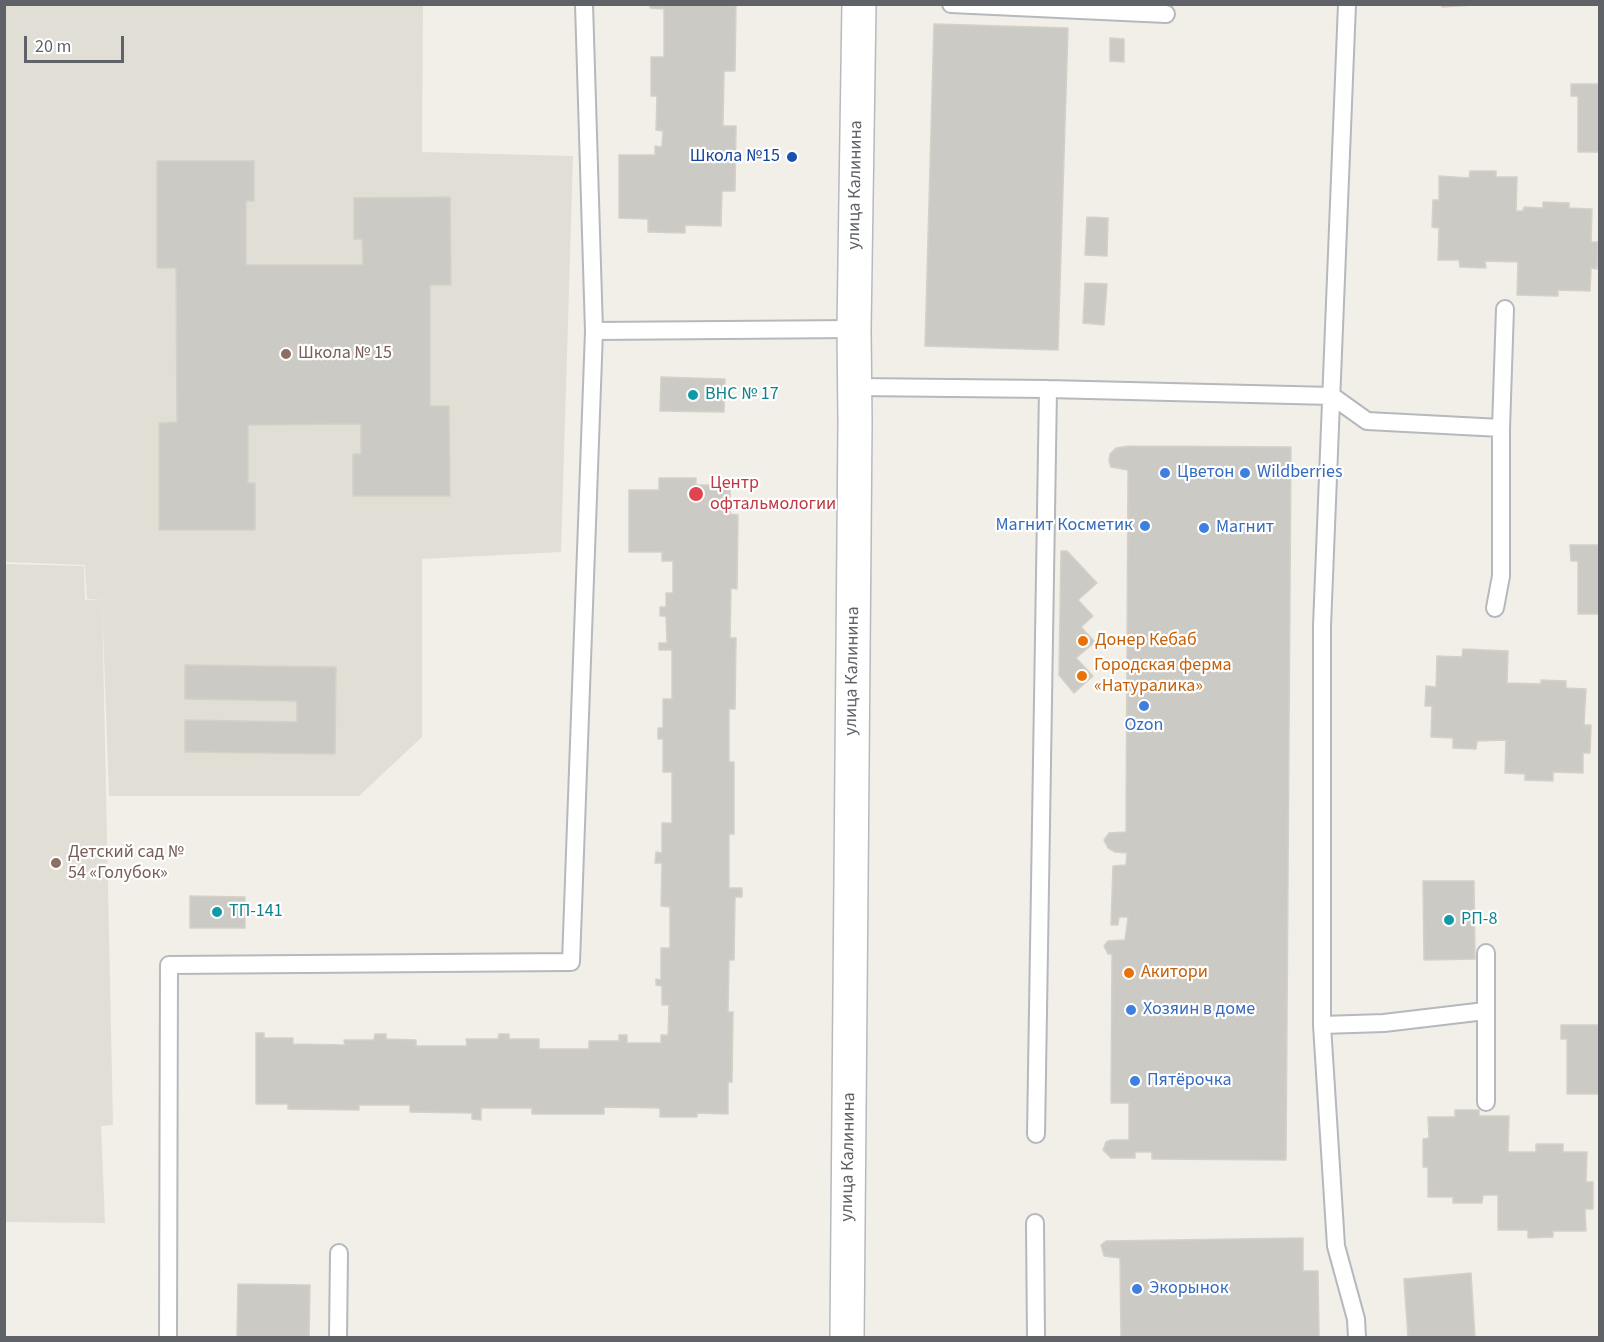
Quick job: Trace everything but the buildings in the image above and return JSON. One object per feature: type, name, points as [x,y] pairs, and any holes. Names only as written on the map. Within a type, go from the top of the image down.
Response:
[{"type":"street","name":"улица Калинина","points":[[847,1338],[856,387],[854,329],[859,4]]},
{"type":"lane","points":[[168,1338],[170,965],[571,962],[594,331],[584,4]]},
{"type":"lane","points":[[951,4],[1166,14]]},
{"type":"lane","points":[[1347,4],[1322,626],[1322,1025],[1336,1246],[1356,1319],[1357,1338]]},
{"type":"lane","points":[[1495,608],[1501,576],[1501,428],[1505,309]]},
{"type":"lane","points":[[594,331],[854,329]]},
{"type":"lane","points":[[856,387],[1332,396],[1367,421],[1501,428]]},
{"type":"lane","points":[[1036,1134],[1048,389]]},
{"type":"lane","points":[[1486,952],[1486,1102]]},
{"type":"lane","points":[[1322,1025],[1384,1023],[1485,1011]]},
{"type":"lane","points":[[1035,1223],[1036,1338]]},
{"type":"lane","points":[[338,1338],[339,1253]]},
{"type":"shaded area","name":"Школа № 15","points":[[5,5],[423,5],[422,152],[573,156],[561,552],[422,559],[422,737],[359,796],[109,796],[102,601],[113,1125],[101,1126],[105,1223],[5,1222],[5,564],[84,566],[85,600],[103,599],[87,599],[85,565],[5,562]]},
{"type":"place","name":"Школа №15","points":[[792,157]]},
{"type":"place","name":"Школа № 15","points":[[286,354]]},
{"type":"place","name":"ВНС № 17","points":[[693,395]]},
{"type":"place","name":"Цветон","points":[[1165,473]]},
{"type":"place","name":"Wildberries","points":[[1245,473]]},
{"type":"place","name":"Центр офтальмологии","points":[[696,494]]},
{"type":"place","name":"Магнит Косметик","points":[[1145,526]]},
{"type":"place","name":"Магнит","points":[[1204,528]]},
{"type":"place","name":"Донер Кебаб","points":[[1083,641]]},
{"type":"place","name":"Городская ферма «Натуралика»","points":[[1082,676]]},
{"type":"place","name":"Ozon","points":[[1144,706]]},
{"type":"place","name":"Детский сад № 54 «Голубок»","points":[[56,863]]},
{"type":"place","name":"ТП-141","points":[[217,912]]},
{"type":"place","name":"РП-8","points":[[1449,920]]},
{"type":"place","name":"Акитори","points":[[1129,973]]},
{"type":"place","name":"Хозяин в доме","points":[[1131,1010]]},
{"type":"place","name":"Пятёрочка","points":[[1135,1081]]},
{"type":"place","name":"Экорынок","points":[[1137,1289]]}]
